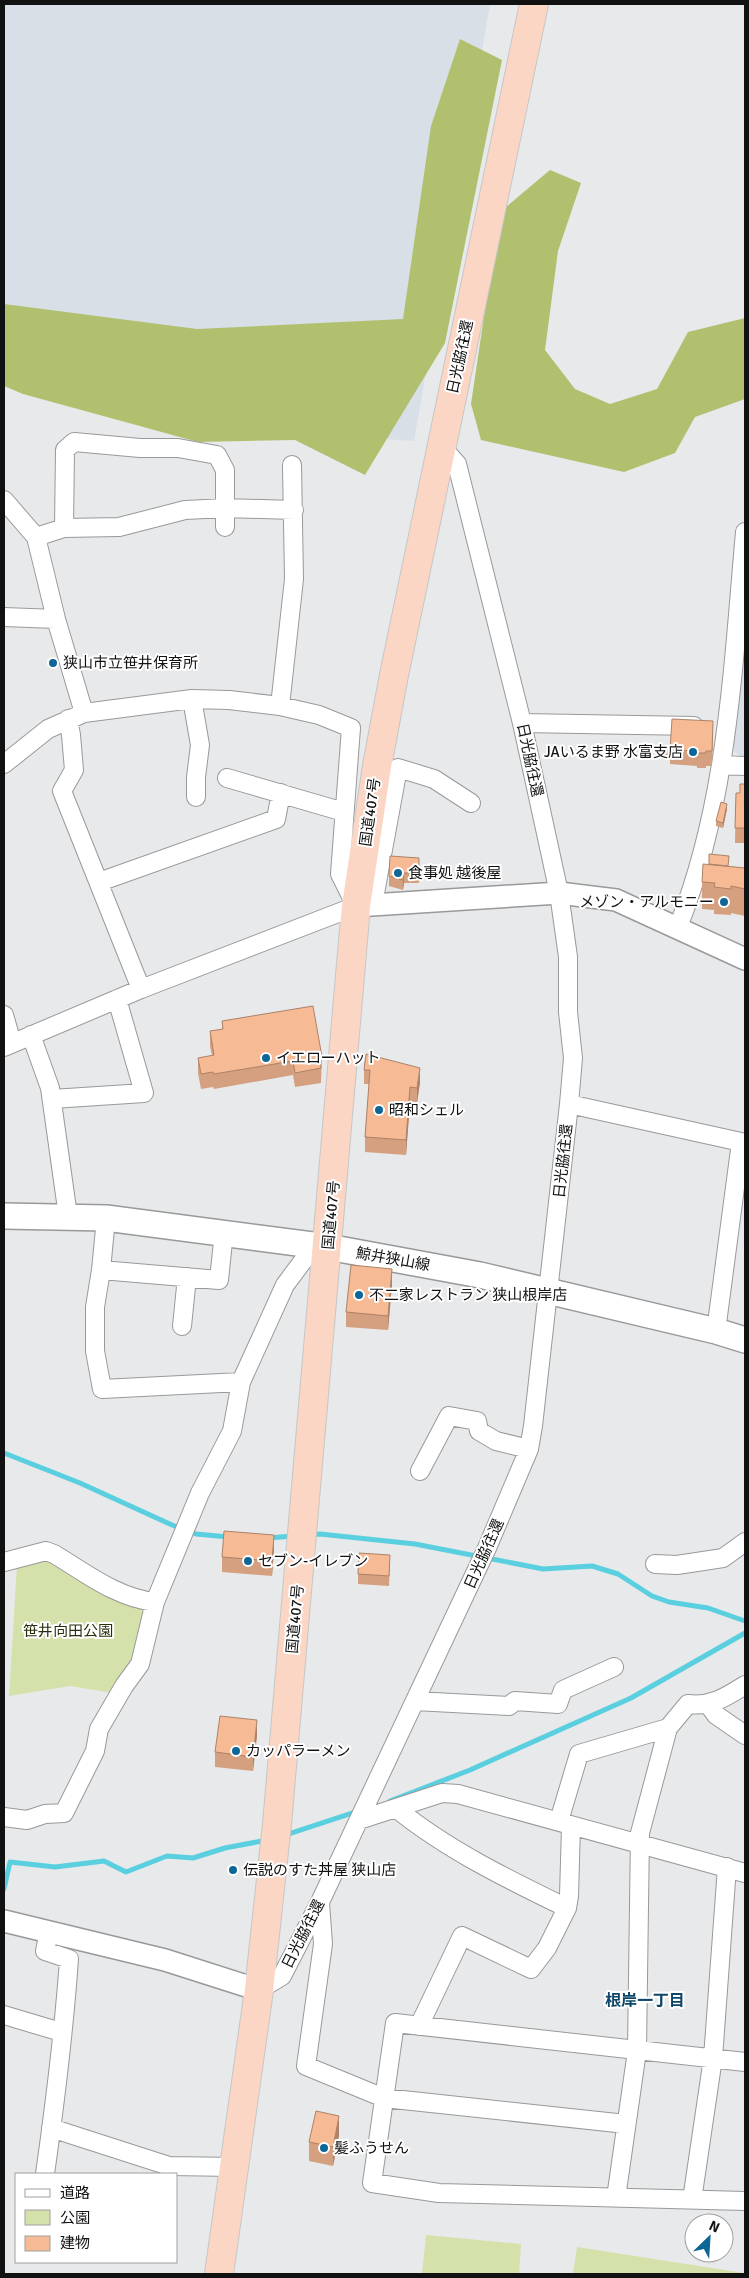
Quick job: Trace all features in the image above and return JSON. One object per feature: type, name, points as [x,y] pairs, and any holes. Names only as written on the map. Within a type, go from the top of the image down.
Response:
[{"type":"highway","name":"日光脇往還","points":[[441,446],[534,4]]},
{"type":"highway","name":"国道407号","points":[[259,1990],[278,1824],[302,1537],[321,1246],[365,905],[377,766],[441,446]]},
{"type":"highway","points":[[219,2274],[236,2167],[259,1990]]},
{"type":"main road","name":"鯨井狭山線","points":[[4,1216],[106,1218],[224,1232],[417,1262],[745,1340]]},
{"type":"street","points":[[64,528],[65,450],[74,442],[140,448],[178,448],[217,456],[225,470],[225,527]]},
{"type":"street","name":"日光脇往還","points":[[259,1990],[282,1976],[320,1902],[487,1549],[529,1448],[548,1293],[573,1058],[568,1012],[568,957],[559,893],[522,723],[457,464],[441,446]]},
{"type":"street","points":[[280,706],[294,579],[292,465]]},
{"type":"street","points":[[4,500],[36,537],[56,619],[76,716],[71,735],[74,770],[62,792],[141,989]]},
{"type":"street","points":[[36,537],[64,528],[119,527],[185,510],[226,508],[294,510]]},
{"type":"street","points":[[678,927],[694,887],[722,765],[745,532]]},
{"type":"street","points":[[4,616],[56,619]]},
{"type":"street","points":[[4,764],[48,729],[76,716],[192,699],[228,700],[280,706],[319,715],[351,728],[340,874],[365,905]]},
{"type":"street","points":[[192,699],[200,745],[196,777],[196,797]]},
{"type":"street","points":[[522,723],[727,726]]},
{"type":"street","points":[[722,765],[745,766]]},
{"type":"street","points":[[365,905],[398,768],[434,779],[471,803]]},
{"type":"street","points":[[227,778],[344,812]]},
{"type":"street","points":[[99,882],[276,819],[281,793]]},
{"type":"street","points":[[4,1015],[8,1045],[141,989],[365,905],[559,893],[616,900],[745,959]]},
{"type":"street","points":[[52,1099],[144,1093],[117,999]]},
{"type":"street","points":[[31,1035],[50,1088],[68,1216]]},
{"type":"street","points":[[569,1104],[742,1142],[716,1332]]},
{"type":"street","points":[[106,1218],[95,1307],[95,1350],[102,1388],[241,1382]]},
{"type":"street","points":[[101,1270],[219,1280],[224,1232]]},
{"type":"street","points":[[4,1817],[27,1820],[45,1814],[64,1813],[95,1751],[99,1729],[124,1686],[140,1664],[155,1602],[200,1492],[232,1432],[241,1382],[286,1285],[321,1246]]},
{"type":"street","points":[[182,1326],[187,1277]]},
{"type":"street","points":[[420,1471],[449,1416],[477,1421],[479,1431],[496,1441],[529,1448]]},
{"type":"street","points":[[655,1564],[677,1565],[723,1558],[745,1542]]},
{"type":"street","points":[[4,1562],[46,1551],[109,1588],[132,1598],[155,1602]]},
{"type":"street","points":[[415,1701],[509,1706],[515,1701],[558,1704],[563,1690],[614,1667]]},
{"type":"street","points":[[616,2198],[638,2051],[640,1833],[668,1728],[688,1704],[715,1703],[745,1685]]},
{"type":"street","points":[[708,1704],[716,1715],[745,1735]]},
{"type":"street","points":[[419,2026],[462,1936],[531,1968],[547,1948],[567,1908],[569,1896],[565,1824],[579,1754],[668,1728]]},
{"type":"street","points":[[360,1819],[442,1793],[458,1794],[745,1873]]},
{"type":"street","points":[[396,1809],[414,1823],[511,1881],[567,1908]]},
{"type":"street","points":[[692,2200],[713,2058],[726,1867]]},
{"type":"street","points":[[320,1902],[323,1944],[306,2066],[384,2098],[626,2124]]},
{"type":"street","points":[[4,1920],[165,1960],[259,1990]]},
{"type":"street","points":[[45,2173],[61,2058],[61,2032],[69,1959],[45,1951],[49,1931]]},
{"type":"street","points":[[4,2015],[61,2032]]},
{"type":"street","points":[[745,2062],[395,2023],[372,2183],[439,2192],[745,2201]]},
{"type":"street","points":[[51,2128],[167,2170],[236,2167]]},
{"type":"shaded area","points":[[4,4],[490,4],[414,441],[129,421],[4,371]]},
{"type":"shaded area","points":[[745,628],[745,761],[733,750]]},
{"type":"green space","points":[[460,39],[502,60],[445,343],[365,475],[295,440],[198,442],[23,394],[4,386],[4,304],[197,329],[403,319],[431,126]]},
{"type":"green space","points":[[550,170],[581,183],[558,251],[545,350],[575,389],[610,404],[657,389],[688,332],[745,318],[745,399],[695,417],[675,453],[624,472],[481,440],[471,404],[490,276],[506,207]]},
{"type":"green space","name":"笹井向田公園","points":[[51,1558],[148,1604],[135,1661],[113,1693],[70,1686],[9,1696],[17,1565]]},
{"type":"green space","points":[[426,2235],[521,2244],[519,2274],[422,2274]]},
{"type":"green space","points":[[577,2247],[744,2273],[744,2274],[573,2274]]},
{"type":"building","points":[[672,719],[713,721],[712,751],[697,753],[697,751],[670,750]]},
{"type":"building","points":[[662,745],[669,746],[668,755],[662,754]]},
{"type":"building","points":[[740,784],[745,784],[745,828],[735,828],[736,793],[740,793]]},
{"type":"building","points":[[721,802],[727,804],[723,823],[716,821]]},
{"type":"building","points":[[709,854],[729,856],[728,866],[709,864]]},
{"type":"building","points":[[390,856],[419,858],[419,873],[404,873],[403,880],[389,876]]},
{"type":"building","points":[[703,864],[745,868],[745,889],[731,886],[731,889],[714,887],[715,883],[702,882]]},
{"type":"building","name":"イエローハット","points":[[313,1006],[322,1057],[320,1057],[321,1068],[295,1073],[293,1061],[214,1074],[213,1072],[201,1074],[198,1058],[214,1055],[210,1031],[223,1029],[222,1021]]},
{"type":"building","points":[[366,1054],[420,1068],[417,1088],[410,1087],[406,1140],[365,1137],[370,1070],[364,1070]]},
{"type":"building","points":[[351,1265],[392,1269],[388,1316],[346,1312]]},
{"type":"building","points":[[224,1531],[274,1535],[272,1561],[222,1557]]},
{"type":"building","points":[[359,1553],[390,1555],[389,1576],[358,1574]]},
{"type":"building","points":[[220,1716],[257,1720],[253,1757],[215,1752]]},
{"type":"building","points":[[316,2111],[339,2116],[333,2147],[309,2142]]},
{"type":"waterway","points":[[4,1453],[80,1483],[196,1534],[229,1537]]},
{"type":"waterway","points":[[310,1535],[320,1534],[415,1544],[543,1569],[592,1566],[618,1574],[652,1596],[669,1602],[708,1608],[745,1621]]},
{"type":"waterway","points":[[268,1538],[294,1536]]},
{"type":"waterway","points":[[390,1801],[470,1770],[631,1698],[745,1633]]},
{"type":"waterway","points":[[285,1835],[358,1811]]},
{"type":"waterway","points":[[4,1889],[10,1862],[55,1867],[104,1861],[126,1872],[167,1856],[193,1858],[225,1848],[267,1840]]},
{"type":"place","name":"狭山市立笹井保育所","points":[[53,663]]},
{"type":"place","name":"JAいるま野 水富支店","points":[[693,752]]},
{"type":"place","name":"食事処 越後屋","points":[[398,873]]},
{"type":"place","name":"メゾン・アルモニー","points":[[724,902]]},
{"type":"place","name":"イエローハット","points":[[266,1058]]},
{"type":"place","name":"昭和シェル","points":[[379,1110]]},
{"type":"place","name":"不二家レストラン 狭山根岸店","points":[[359,1295]]},
{"type":"place","name":"セブン-イレブン","points":[[248,1561]]},
{"type":"place","name":"カッパラーメン","points":[[236,1751]]},
{"type":"place","name":"伝説のすた丼屋 狭山店","points":[[233,1870]]},
{"type":"place","name":"髪ふうせん","points":[[324,2148]]},
{"type":"district","name":"根岸一丁目","points":[[645,2000]]}]
